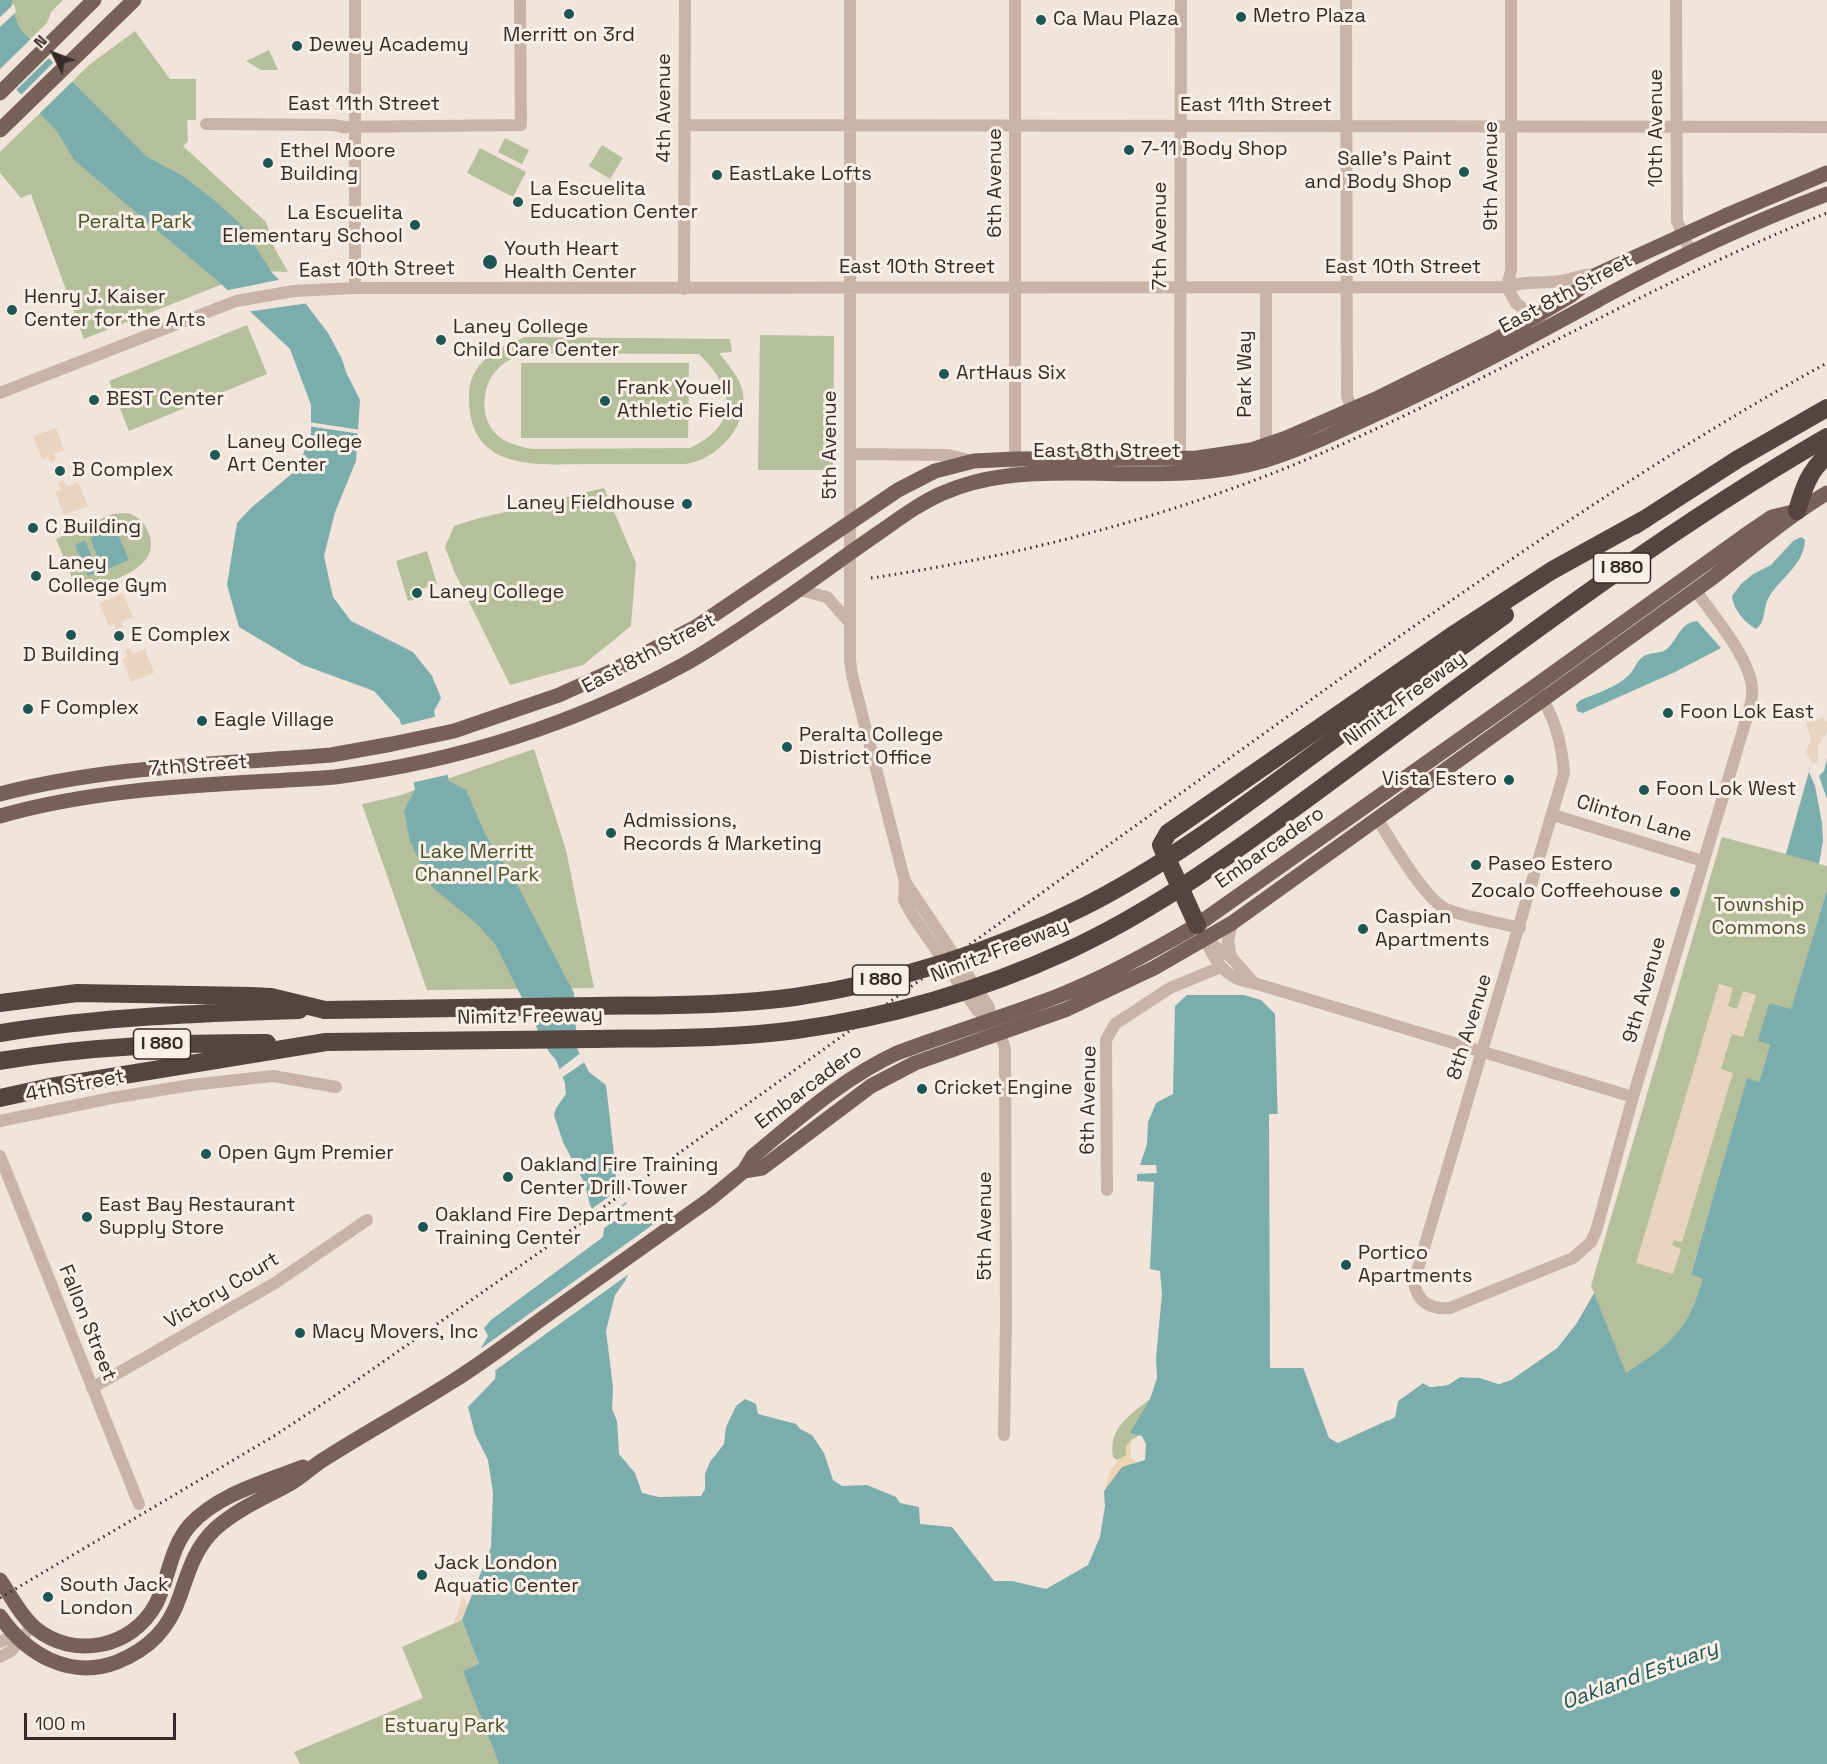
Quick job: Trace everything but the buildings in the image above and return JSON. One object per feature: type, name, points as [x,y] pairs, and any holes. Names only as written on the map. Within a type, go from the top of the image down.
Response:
[{"type":"highway","name":"Nimitz Freeway","points":[[0,1033],[65,1023],[131,1017],[325,1010],[737,1003],[835,990],[922,970],[964,957],[1025,933],[1085,905],[1125,884],[1199,837],[1527,599],[1737,459],[1827,408]]},
{"type":"highway","name":"Nimitz Freeway","points":[[0,1061],[72,1051],[133,1046],[683,1038],[741,1035],[795,1030],[842,1022],[947,997],[1050,958],[1144,911],[1208,870],[1386,742],[1584,594],[1716,505],[1827,436]]},
{"type":"highway","points":[[1797,511],[1809,476],[1819,462],[1827,456]]},
{"type":"highway","points":[[1827,463],[1825,466],[1827,475]]},
{"type":"highway","points":[[1201,932],[1161,845],[1168,833],[1456,633],[1551,571],[1645,519]]},
{"type":"highway","points":[[0,1003],[77,993],[251,996],[271,997],[325,1010]]},
{"type":"highway","points":[[0,1098],[50,1087],[326,1042]]},
{"type":"main road","points":[[0,93],[94,0]]},
{"type":"main road","points":[[5,124],[134,0]]},
{"type":"main road","name":"East 8th Street","points":[[1354,416],[1534,318],[1570,297],[1598,274],[1827,173]]},
{"type":"main road","name":"East 8th Street","points":[[392,744],[454,731],[559,695],[612,671],[696,627],[898,490],[953,465],[975,461],[1015,467],[1180,466],[1234,453],[1267,452],[1354,416],[1436,386],[1554,326],[1610,293],[1691,253],[1827,194]]},
{"type":"main road","name":"East 8th Street","points":[[400,768],[461,754],[538,730],[624,694],[686,663],[799,590],[851,552],[936,496],[1015,467]]},
{"type":"main road","name":"Embarcadero","points":[[325,1458],[464,1375],[672,1226],[744,1171],[753,1156],[864,1070],[897,1053],[1078,987],[1165,944],[1232,923],[1696,591],[1797,511],[1827,494]]},
{"type":"main road","name":"Embarcadero","points":[[744,1171],[762,1168],[848,1102],[892,1074],[934,1056],[1000,1035],[1154,969],[1201,932],[1226,904],[1744,536],[1772,517],[1797,511]]},
{"type":"main road","name":"7th Street","points":[[0,794],[34,785],[124,771],[331,754],[392,744]]},
{"type":"main road","name":"7th Street","points":[[0,816],[69,801],[132,792],[335,777],[400,768]]},
{"type":"main road","points":[[0,1580],[32,1626],[48,1637],[67,1644],[86,1647],[108,1644],[125,1636],[142,1622],[155,1605],[176,1546],[190,1525],[204,1512],[224,1499],[325,1458]]},
{"type":"main road","points":[[0,1616],[19,1640],[50,1661],[86,1667],[113,1663],[137,1653],[157,1637],[172,1616],[190,1564],[206,1538],[234,1514],[294,1481],[325,1458]]},
{"type":"street","points":[[355,0],[355,288]]},
{"type":"street","name":"East 11th Street","points":[[206,124],[344,127],[521,126],[520,0]]},
{"type":"street","name":"4th Avenue","points":[[684,289],[685,0]]},
{"type":"street","name":"5th Avenue","points":[[850,0],[850,623],[852,675],[905,882],[988,1007],[990,1020],[1000,1035],[1005,1052],[1004,1435]]},
{"type":"street","name":"6th Avenue","points":[[1015,0],[1015,467]]},
{"type":"street","name":"7th Avenue","points":[[1180,466],[1181,0]]},
{"type":"street","points":[[1346,0],[1347,396],[1354,416]]},
{"type":"street","name":"9th Avenue","points":[[1507,287],[1511,270],[1511,0]]},
{"type":"street","name":"10th Avenue","points":[[1676,0],[1677,220],[1691,253]]},
{"type":"street","name":"East 11th Street","points":[[684,125],[1827,126]]},
{"type":"street","name":"East 10th Street","points":[[0,393],[214,308],[264,294],[324,289],[1507,287],[1519,282],[1546,283],[1590,273],[1598,274]]},
{"type":"street","points":[[1507,287],[1516,303],[1534,318],[1554,326]]},
{"type":"street","name":"Park Way","points":[[1266,288],[1267,452]]},
{"type":"street","name":"East 8th Street","points":[[850,454],[948,455],[975,461]]},
{"type":"street","points":[[799,590],[827,597],[850,623]]},
{"type":"street","name":"9th Avenue","points":[[1430,1306],[1440,1309],[1450,1308],[1572,1258],[1584,1250],[1596,1231],[1753,690],[1751,679],[1741,657],[1696,591]]},
{"type":"street","name":"8th Avenue","points":[[1430,1306],[1421,1300],[1414,1282],[1484,1052],[1564,773],[1563,750],[1554,721],[1534,687]]},
{"type":"street","name":"Clinton Lane","points":[[1553,814],[1703,861]]},
{"type":"street","points":[[1377,819],[1424,889],[1435,901],[1446,909],[1520,928]]},
{"type":"street","points":[[1232,923],[1228,941],[1232,957]]},
{"type":"street","points":[[1201,932],[1232,957],[1254,983]]},
{"type":"street","points":[[1201,932],[1221,968],[1240,982],[1254,983],[1634,1097]]},
{"type":"street","name":"6th Avenue","points":[[1107,1190],[1107,1040],[1115,1024],[1170,988],[1221,968]]},
{"type":"street","name":"4th Street","points":[[0,1121],[112,1098],[191,1085],[273,1076],[336,1087]]},
{"type":"street","name":"Fallon Street","points":[[1,1161],[139,1504]]},
{"type":"street","name":"Victory Court","points":[[92,1388],[283,1278],[367,1220]]},
{"type":"street","points":[[0,1657],[11,1652],[32,1626]]},
{"type":"street","points":[[0,1642],[6,1639],[19,1640]]},
{"type":"green space","points":[[0,0],[63,0],[51,12],[47,23],[0,68]]},
{"type":"green space","name":"Peralta Park","points":[[135,31],[170,79],[196,79],[196,120],[187,120],[188,141],[183,146],[266,222],[275,249],[288,272],[262,271],[225,283],[84,339],[31,194],[21,198],[0,173],[0,152],[89,65]]},
{"type":"green space","points":[[269,50],[278,70],[261,70],[246,61]]},
{"type":"green space","points":[[505,138],[529,150],[522,164],[498,152]]},
{"type":"green space","points":[[602,145],[623,158],[610,179],[589,166]]},
{"type":"green space","points":[[480,148],[526,172],[513,197],[467,173]]},
{"type":"green space","points":[[247,325],[267,374],[129,431],[109,381]]},
{"type":"green space","points":[[760,335],[834,336],[833,470],[758,470]]},
{"type":"green space","points":[[525,337],[730,339],[732,352],[719,353],[734,372],[742,388],[743,406],[740,418],[735,430],[718,449],[697,461],[685,464],[551,464],[510,459],[494,452],[480,440],[472,421],[469,396],[470,384],[480,365],[495,352]],"holes":[[[528,353],[699,354],[720,380],[727,405],[718,428],[690,448],[533,449],[502,439],[491,428],[487,418],[485,397],[492,377],[506,362]]]},
{"type":"green space","name":"Frank Youell Athletic Field","points":[[521,363],[689,363],[688,438],[521,438]]},
{"type":"green space","points":[[604,488],[636,563],[631,626],[583,665],[510,685],[454,571],[445,547],[454,526]]},
{"type":"green space","points":[[127,513],[138,518],[149,534],[151,547],[147,557],[128,574],[78,593],[56,539],[112,514]]},
{"type":"green space","points":[[427,551],[437,584],[415,591],[417,599],[408,601],[396,561]]},
{"type":"green space","name":"Lake Merritt Channel Park","points":[[534,749],[566,850],[594,988],[427,990],[362,804],[398,796]]},
{"type":"green space","name":"Township Commons","points":[[1810,767],[1804,859],[1827,866],[1827,890],[1791,1010],[1769,1003],[1759,1041],[1770,1045],[1759,1082],[1747,1079],[1691,1273],[1704,1278],[1691,1312],[1676,1335],[1666,1345],[1626,1374],[1591,1286],[1722,837],[1786,854]]},
{"type":"green space","points":[[1150,1399],[1144,1433],[1131,1440],[1127,1455],[1117,1460],[1113,1457],[1112,1447],[1117,1430],[1128,1417]]},
{"type":"green space","name":"Estuary Park","points":[[462,1620],[479,1664],[464,1672],[499,1764],[300,1764],[294,1752],[423,1698],[402,1647]]},
{"type":"sand","points":[[1131,1440],[1131,1457],[1138,1464],[1105,1506],[1108,1477],[1115,1464],[1126,1455],[1126,1446]]},
{"type":"shaded area","points":[[56,428],[64,450],[54,454],[56,460],[50,462],[48,457],[42,459],[33,436]]},
{"type":"shaded area","points":[[64,481],[67,487],[78,482],[88,506],[64,515],[55,492],[61,489],[58,483]]},
{"type":"shaded area","points":[[123,593],[133,617],[121,622],[123,627],[116,630],[114,624],[109,626],[99,603]]},
{"type":"shaded area","points":[[130,648],[133,654],[145,649],[154,673],[131,682],[122,659],[127,657],[125,650]]},
{"type":"shaded area","points":[[1821,717],[1827,721],[1827,731],[1818,745],[1817,763],[1812,762],[1806,752],[1811,739],[1806,723]]},
{"type":"shaded area","points":[[1719,984],[1733,988],[1728,1006],[1737,1009],[1743,991],[1756,995],[1743,1037],[1732,1034],[1726,1052],[1721,1069],[1733,1073],[1682,1242],[1674,1240],[1672,1245],[1681,1249],[1673,1274],[1636,1263]]},
{"type":"shaded area","points":[[463,1596],[468,1607],[463,1619],[454,1623]]},
{"type":"water","name":"Oakland Estuary","points":[[0,0],[12,0],[11,7],[20,29],[147,157],[183,176],[219,204],[242,226],[273,274],[306,304],[328,333],[360,400],[356,461],[335,512],[324,556],[333,597],[351,621],[413,652],[432,676],[441,698],[434,711],[449,781],[466,790],[486,836],[513,877],[574,993],[577,1048],[589,1072],[606,1085],[616,1172],[615,1182],[630,1209],[636,1214],[645,1214],[653,1225],[625,1281],[615,1295],[606,1331],[613,1387],[612,1409],[617,1421],[619,1454],[635,1473],[642,1493],[659,1497],[701,1496],[705,1489],[705,1474],[710,1462],[724,1444],[726,1427],[736,1406],[745,1399],[756,1404],[758,1414],[796,1424],[800,1429],[812,1435],[824,1453],[833,1480],[842,1486],[867,1485],[896,1497],[900,1503],[919,1507],[920,1524],[952,1527],[994,1581],[1012,1581],[1046,1589],[1088,1565],[1100,1537],[1105,1506],[1104,1491],[1122,1467],[1145,1460],[1146,1444],[1142,1436],[1130,1433],[1150,1399],[1157,1378],[1156,1358],[1162,1294],[1160,1271],[1150,1269],[1154,1182],[1137,1181],[1137,1174],[1147,1144],[1148,1122],[1156,1103],[1173,1094],[1175,1006],[1187,995],[1244,995],[1261,1000],[1275,1014],[1280,1203],[1297,1351],[1329,1438],[1338,1443],[1395,1417],[1398,1401],[1423,1383],[1430,1387],[1448,1385],[1460,1377],[1480,1378],[1499,1384],[1511,1380],[1557,1348],[1576,1324],[1594,1293],[1626,1373],[1655,1353],[1676,1334],[1684,1324],[1697,1297],[1703,1279],[1691,1274],[1747,1078],[1759,1082],[1770,1045],[1758,1041],[1769,1003],[1791,1009],[1827,890],[1827,1764],[499,1764],[463,1671],[479,1664],[462,1620],[491,1547],[493,1493],[488,1460],[475,1434],[468,1407],[495,1379],[496,1375],[494,1366],[481,1348],[488,1336],[484,1328],[491,1320],[603,1237],[604,1229],[590,1205],[585,1184],[563,1142],[554,1115],[566,1094],[565,1083],[556,1060],[549,1052],[495,944],[477,924],[432,887],[410,841],[404,811],[415,789],[400,720],[374,691],[303,665],[239,627],[227,585],[237,523],[251,508],[295,471],[311,437],[311,405],[290,349],[220,283],[75,161],[56,130],[0,73]]},
{"type":"water","points":[[115,528],[129,560],[103,571],[90,538]]},
{"type":"water","points":[[1801,537],[1805,540],[1804,549],[1796,565],[1768,599],[1763,619],[1756,629],[1740,615],[1734,606],[1732,596],[1741,584],[1753,574],[1771,565],[1793,541]]},
{"type":"water","points":[[85,540],[98,572],[88,576],[75,545]]},
{"type":"water","points":[[1697,621],[1721,648],[1675,672],[1583,713],[1577,711],[1576,705],[1579,701],[1625,679],[1642,658],[1667,649],[1683,628]]},
{"type":"water","points":[[1827,731],[1827,866],[1786,854],[1812,762],[1817,763],[1818,745]]},
{"type":"pier","points":[[14,4],[16,12],[0,27],[0,17]]},
{"type":"pier","points":[[33,37],[51,56],[14,92],[0,78],[0,69]]},
{"type":"pier","points":[[56,60],[75,79],[37,116],[19,97]]},
{"type":"pier","points":[[283,279],[309,303],[246,312],[224,291]]},
{"type":"pier","points":[[308,422],[361,430],[361,434],[308,426]]},
{"type":"pier","points":[[438,716],[451,774],[411,783],[398,726]]},
{"type":"pier","points":[[1827,731],[1827,759],[1824,771],[1819,776],[1827,799],[1827,866],[1819,864],[1823,841],[1822,823],[1815,786],[1809,772],[1812,762],[1817,763],[1818,745]]},
{"type":"pier","points":[[582,1052],[586,1061],[560,1079],[557,1071]]},
{"type":"pier","points":[[1269,1114],[1281,1114],[1283,1202],[1289,1236],[1289,1256],[1292,1257],[1295,1274],[1296,1337],[1299,1338],[1306,1368],[1270,1368]]},
{"type":"pier","points":[[1138,1165],[1156,1165],[1157,1173],[1137,1174]]},
{"type":"pier","points":[[621,1188],[629,1200],[597,1223],[590,1210]]},
{"type":"pier","points":[[629,1202],[633,1208],[600,1231],[597,1224]]},
{"type":"pier","points":[[655,1223],[656,1226],[633,1271],[493,1372],[479,1350]]},
{"type":"pier","points":[[1593,1290],[1594,1293],[1576,1324],[1557,1348],[1511,1380],[1499,1384],[1480,1378],[1460,1377],[1448,1385],[1430,1387],[1423,1383],[1398,1401],[1395,1417],[1388,1421],[1396,1399],[1424,1380],[1431,1384],[1447,1382],[1460,1374],[1481,1375],[1499,1380],[1510,1377],[1555,1346],[1574,1322]]},
{"type":"railway","points":[[871,578],[993,556],[1053,542],[1173,509],[1232,489],[1347,442],[1705,266],[1827,213]]},
{"type":"railway","points":[[0,1598],[274,1436],[330,1399],[587,1219],[1452,600],[1663,460],[1827,363]]},
{"type":"place","name":"Merritt on 3rd","points":[[569,14]]},
{"type":"place","name":"Metro Plaza","points":[[1241,17]]},
{"type":"place","name":"Ca Mau Plaza","points":[[1041,20]]},
{"type":"place","name":"Dewey Academy","points":[[297,46]]},
{"type":"place","name":"7-11 Body Shop","points":[[1129,150]]},
{"type":"place","name":"Ethel Moore Building","points":[[268,163]]},
{"type":"place","name":"Salle's Paint and Body Shop","points":[[1464,172]]},
{"type":"place","name":"EastLake Lofts","points":[[717,175]]},
{"type":"place","name":"La Escuelita Education Center","points":[[518,202]]},
{"type":"place","name":"La Escuelita Elementary School","points":[[415,225]]},
{"type":"place","name":"Youth Heart Health Center","points":[[490,262]]},
{"type":"place","name":"Henry J. Kaiser Center for the Arts","points":[[12,310]]},
{"type":"place","name":"Laney College Child Care Center","points":[[441,340]]},
{"type":"place","name":"ArtHaus Six","points":[[944,374]]},
{"type":"place","name":"BEST Center","points":[[94,400]]},
{"type":"place","name":"Frank Youell Athletic Field","points":[[605,401]]},
{"type":"place","name":"Laney College Art Center","points":[[215,455]]},
{"type":"place","name":"B Complex","points":[[60,471]]},
{"type":"place","name":"Laney Fieldhouse","points":[[687,504]]},
{"type":"place","name":"C Building","points":[[33,528]]},
{"type":"place","name":"Laney College Gym","points":[[36,576]]},
{"type":"place","name":"Laney College","points":[[417,593]]},
{"type":"place","name":"D Building","points":[[71,635]]},
{"type":"place","name":"E Complex","points":[[119,636]]},
{"type":"place","name":"F Complex","points":[[28,709]]},
{"type":"place","name":"Foon Lok East","points":[[1668,713]]},
{"type":"place","name":"Eagle Village","points":[[202,721]]},
{"type":"place","name":"Peralta College District Office","points":[[787,747]]},
{"type":"place","name":"Vista Estero","points":[[1509,780]]},
{"type":"place","name":"Foon Lok West","points":[[1644,790]]},
{"type":"place","name":"Admissions, Records & Marketing","points":[[611,833]]},
{"type":"place","name":"Paseo Estero","points":[[1476,865]]},
{"type":"place","name":"Zocalo Coffeehouse","points":[[1675,892]]},
{"type":"place","name":"Caspian Apartments","points":[[1363,929]]},
{"type":"place","name":"Cricket Engine","points":[[922,1089]]},
{"type":"place","name":"Open Gym Premier","points":[[206,1154]]},
{"type":"place","name":"Oakland Fire Training Center Drill Tower","points":[[508,1177]]},
{"type":"place","name":"East Bay Restaurant Supply Store","points":[[87,1217]]},
{"type":"place","name":"Oakland Fire Department Training Center","points":[[423,1227]]},
{"type":"place","name":"Portico Apartments","points":[[1346,1265]]},
{"type":"place","name":"Macy Movers, Inc","points":[[300,1333]]},
{"type":"place","name":"Jack London Aquatic Center","points":[[422,1575]]},
{"type":"place","name":"South Jack London","points":[[48,1597]]}]
